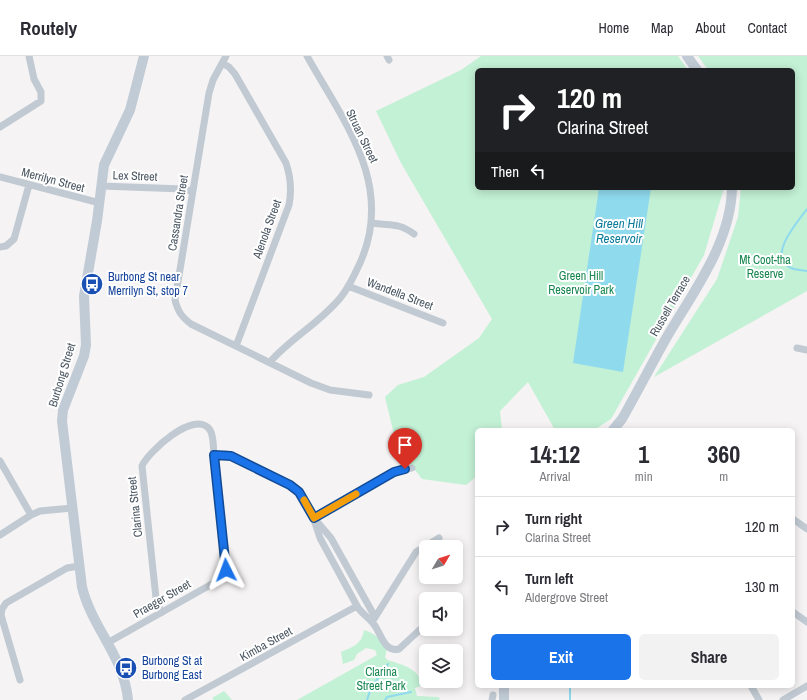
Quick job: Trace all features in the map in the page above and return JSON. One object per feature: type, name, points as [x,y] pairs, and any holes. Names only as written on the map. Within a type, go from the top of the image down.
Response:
[{"type":"street","points":[[0,126],[42,101],[41,92],[34,79],[30,56]]},
{"type":"street","name":"Burbong Street","points":[[128,700],[120,666],[87,604],[79,566],[63,415],[86,346],[84,296],[100,203],[104,165],[130,110],[144,56]]},
{"type":"street","name":"Cassandra Street","points":[[226,56],[209,93],[175,300],[177,308],[181,316],[191,324],[311,383],[330,390],[369,395]]},
{"type":"street","name":"Struan Street","points":[[270,362],[333,305],[348,286],[365,253],[372,223],[372,190],[363,159],[356,143],[307,56]]},
{"type":"street","points":[[687,56],[696,68]]},
{"type":"street","name":"Alenola Street","points":[[222,63],[230,67],[235,74],[286,164],[290,177],[291,193],[288,205],[236,346]]},
{"type":"street","name":"Merrilyn Street","points":[[0,177],[100,203]]},
{"type":"street","points":[[0,247],[6,246],[14,239],[29,185]]},
{"type":"street","name":"Lex Street","points":[[101,186],[183,189],[192,192]]},
{"type":"street","name":"Russell Terrace","points":[[615,428],[622,419],[706,271],[725,227],[729,213],[732,190]]},
{"type":"street","points":[[372,223],[397,224],[405,227],[414,234]]},
{"type":"street","name":"Wandella Street","points":[[348,286],[443,323]]},
{"type":"street","points":[[797,348],[807,350]]},
{"type":"street","name":"Clarina Street","points":[[161,613],[156,598],[142,465],[146,459],[177,431],[193,424],[203,425],[210,430],[214,455]]},
{"type":"street","points":[[214,455],[231,456],[290,485],[299,492],[314,518],[331,538],[374,620],[384,643],[394,649],[400,648],[419,630]]},
{"type":"street","name":"Praeger Street","points":[[108,642],[219,580],[226,570],[214,455]]},
{"type":"street","points":[[0,461],[31,515]]},
{"type":"street","points":[[314,518],[394,472],[412,468]]},
{"type":"street","points":[[0,533],[40,511],[72,508]]},
{"type":"street","points":[[314,518],[320,538],[357,606],[362,614],[374,620]]},
{"type":"street","points":[[795,520],[807,529]]},
{"type":"street","points":[[374,620],[416,552],[439,538]]},
{"type":"street","points":[[20,680],[1,615],[2,609],[6,603],[68,568],[79,566]]},
{"type":"street","name":"Kimba Street","points":[[185,700],[357,606]]},
{"type":"street","points":[[795,613],[807,622]]},
{"type":"street","points":[[783,700],[807,686]]},
{"type":"street","points":[[504,688],[504,700]]},
{"type":"street","points":[[752,688],[759,700]]},
{"type":"green space","name":"Green Hill Reservoir Park","points":[[481,56],[678,56],[687,68],[475,68],[475,190],[723,190],[704,255],[611,419],[597,428],[554,428],[528,382],[500,411],[502,428],[475,428],[475,478],[466,485],[422,479],[397,447],[385,397],[398,385],[424,377],[479,338],[492,319],[401,163],[376,111],[461,70]]},
{"type":"green space","name":"Mt Coot-tha Reserve","points":[[698,56],[807,56],[807,291],[654,377],[717,279],[738,217],[741,190],[795,190],[795,68],[707,68]]},
{"type":"green space","name":"Clarina Street Park","points":[[364,630],[378,637],[387,649],[385,657],[387,660],[409,668],[418,675],[419,687],[415,688],[417,696],[437,697],[440,698],[439,700],[297,700],[377,655],[375,650],[366,648],[357,654],[354,660],[343,664],[341,652],[353,647],[359,642]]},
{"type":"green space","points":[[224,691],[232,700],[214,700],[212,698]]},
{"type":"water","name":"Green Hill Reservoir","points":[[599,190],[651,190],[623,372],[573,363]]},
{"type":"waterway","points":[[807,209],[786,239],[782,256],[784,263],[791,268],[807,271]]},
{"type":"waterway","points":[[367,700],[371,688],[388,664]]},
{"type":"waterway","points":[[570,688],[570,700]]},
{"type":"waterway","points":[[385,700],[387,697],[411,692]]},
{"type":"slow traffic","points":[[304,500],[314,518],[356,494]]},
{"type":"place","name":"Burbong St near Merrilyn St, stop 7","points":[[92,284]]},
{"type":"place","name":"Burbong St at Burbong East","points":[[126,668]]},
{"type":"route","points":[[226,570],[214,455],[223,454],[231,456],[290,485],[299,492],[314,518],[394,472],[405,469]]}]
